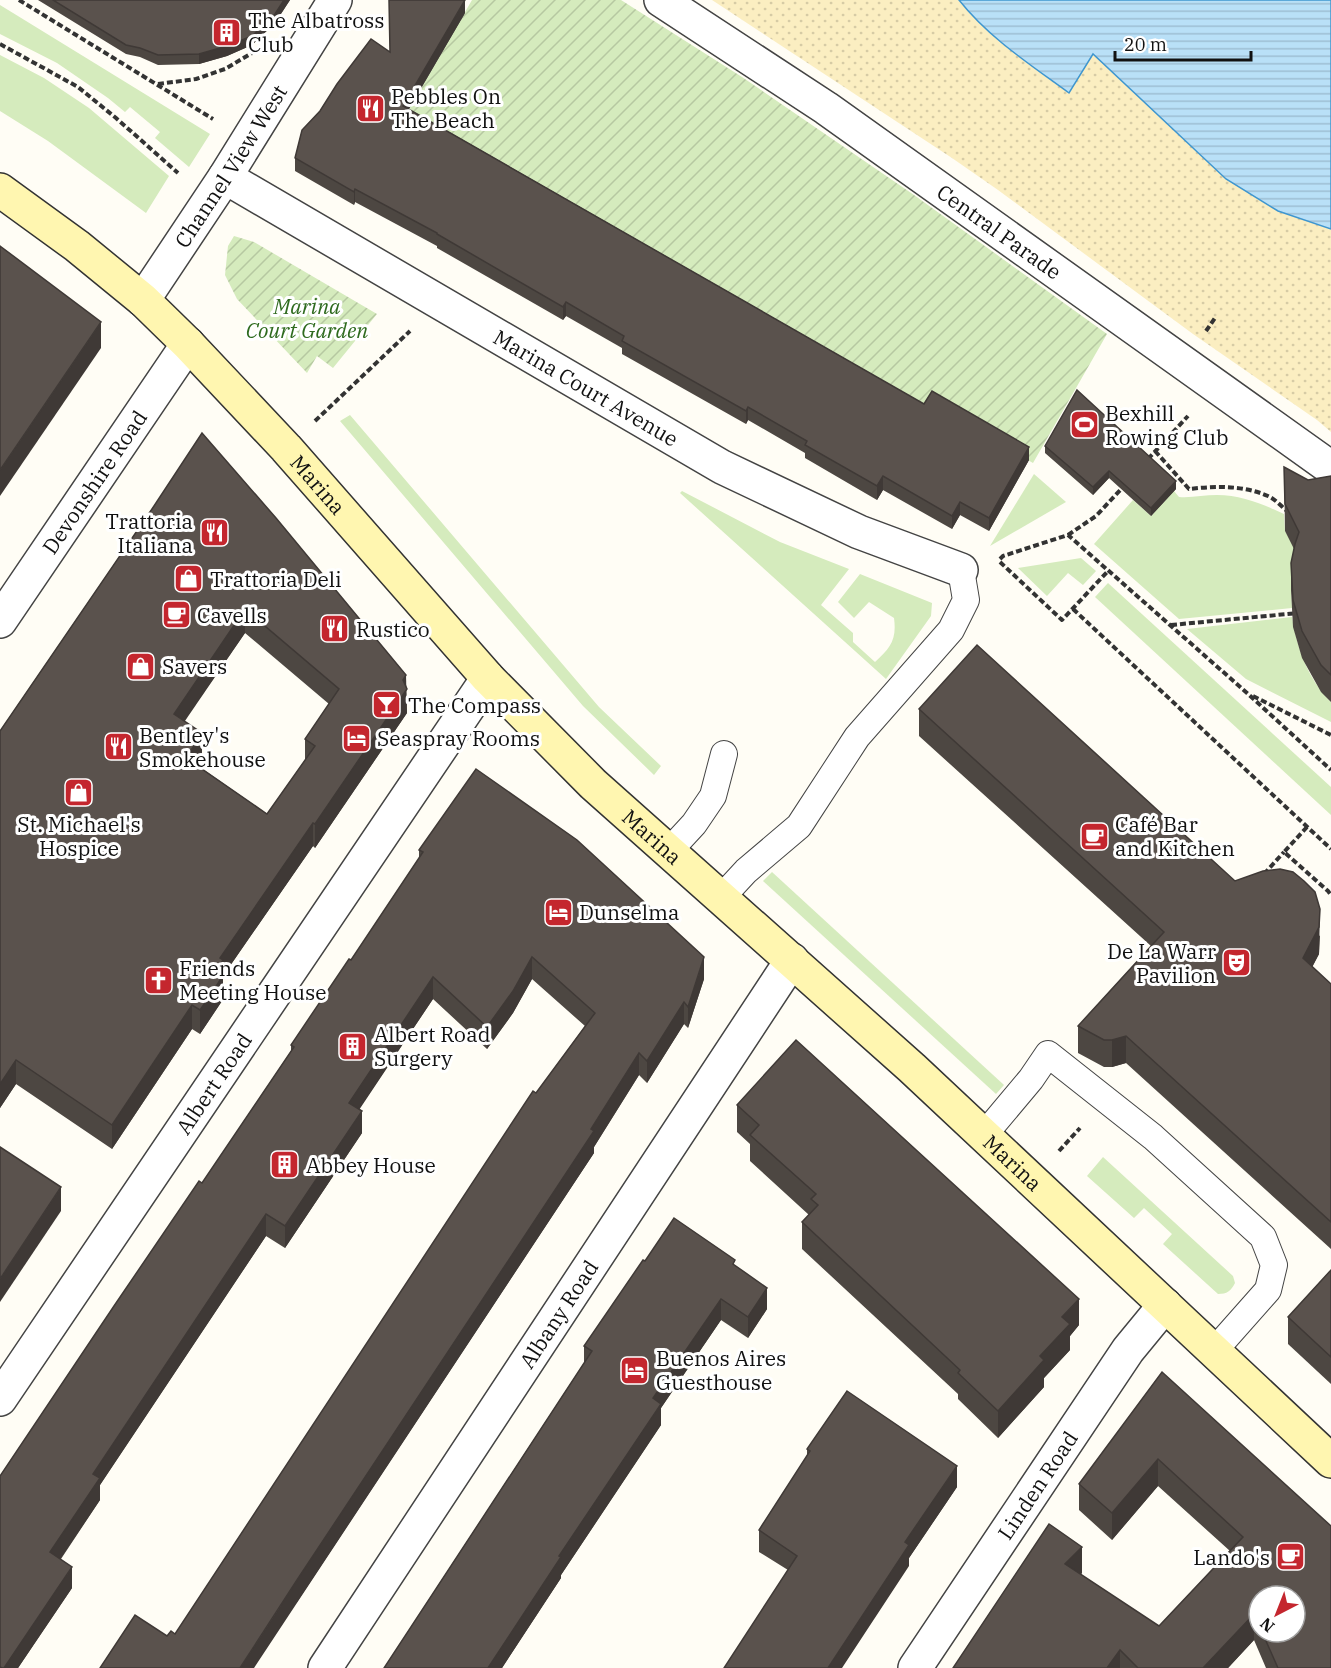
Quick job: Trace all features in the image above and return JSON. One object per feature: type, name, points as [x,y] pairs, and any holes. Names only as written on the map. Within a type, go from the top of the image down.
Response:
[{"type":"main road","name":"Marina","points":[[0,190],[77,246],[143,300],[188,344],[286,448],[488,678],[593,784],[912,1068],[1331,1461]]},
{"type":"street","name":"Channel View West","points":[[143,300],[225,177],[335,0]]},
{"type":"street","name":"Central Parade","points":[[662,0],[826,108],[1331,468]]},
{"type":"street","name":"Marina Court Avenue","points":[[225,177],[722,467],[859,532],[960,570]]},
{"type":"street","name":"Devonshire Road","points":[[0,621],[188,344]]},
{"type":"street","name":"Albert Road","points":[[0,1399],[488,678]]},
{"type":"street","name":"Albany Road","points":[[325,1668],[792,960]]},
{"type":"street","name":"Linden Road","points":[[915,1668],[1128,1350],[1165,1305]]},
{"type":"lane","points":[[721,898],[746,871],[800,826],[857,737],[951,630],[966,600],[960,570]]},
{"type":"lane","points":[[669,851],[694,824],[713,796],[724,754]]},
{"type":"lane","points":[[984,1135],[1031,1079],[1048,1054],[1153,1137],[1263,1237],[1274,1265],[1268,1290],[1214,1351]]},
{"type":"path","points":[[19,0],[203,113]]},
{"type":"path","points":[[0,44],[78,87],[181,176]]},
{"type":"path","points":[[157,84],[196,79],[225,69],[254,52]]},
{"type":"path","points":[[286,448],[441,303]]},
{"type":"path","points":[[1144,464],[1215,386]]},
{"type":"path","points":[[1155,451],[1188,489],[1216,486],[1244,489],[1270,497],[1291,513]]},
{"type":"path","points":[[1108,571],[1062,620],[998,560],[1003,556],[1068,535],[1096,516],[1128,481]]},
{"type":"path","points":[[1068,535],[1331,770]]},
{"type":"path","points":[[1073,609],[1331,849]]},
{"type":"path","points":[[1170,625],[1300,612]]},
{"type":"path","points":[[1247,693],[1331,735]]},
{"type":"path","points":[[1263,875],[1307,827]]},
{"type":"path","points":[[1284,852],[1331,895]]},
{"type":"path","points":[[1059,1150],[1076,1132]]},
{"type":"green space","points":[[472,0],[621,0],[742,77],[914,195],[1107,334],[1033,463],[932,405],[924,418],[403,119]]},
{"type":"green space","points":[[0,5],[210,134],[189,167],[155,138],[160,132],[130,107],[125,112],[57,63],[0,34]]},
{"type":"green space","points":[[0,55],[44,78],[89,108],[169,176],[146,213],[48,141],[0,111]]},
{"type":"green space","name":"Marina Court Garden","points":[[234,236],[254,242],[377,314],[333,368],[317,356],[307,373],[237,299],[225,275],[228,246]]},
{"type":"green space","points":[[350,415],[599,707],[661,766],[654,775],[583,706],[340,421]]},
{"type":"green space","points":[[1034,474],[1066,502],[990,546]]},
{"type":"green space","points":[[682,491],[780,542],[849,569],[821,605],[853,633],[853,642],[875,662],[891,643],[894,618],[869,602],[854,618],[838,602],[860,574],[932,603],[931,616],[886,679],[680,493]]},
{"type":"green space","points":[[1174,491],[1179,497],[1217,495],[1243,498],[1284,514],[1285,531],[1300,554],[1291,590],[1292,608],[1179,619],[1094,544],[1133,500],[1151,516]]},
{"type":"green space","points":[[1081,558],[1096,571],[1083,585],[1068,573],[1047,596],[1018,568]]},
{"type":"green space","points":[[1108,583],[1331,787],[1331,815],[1095,597]]},
{"type":"green space","points":[[1292,617],[1297,640],[1310,673],[1331,702],[1331,722],[1246,679],[1187,629]]},
{"type":"green space","points":[[772,872],[1004,1085],[996,1094],[763,881]]},
{"type":"green space","points":[[1103,1157],[1233,1276],[1235,1283],[1230,1290],[1218,1294],[1163,1244],[1172,1234],[1144,1208],[1134,1218],[1087,1176]]},
{"type":"sand","points":[[712,0],[1331,0],[1331,432],[1193,334],[998,190]]},
{"type":"water","points":[[959,0],[1331,0],[1331,229],[1278,211],[1226,179],[1093,54],[1069,93],[997,39]]},
{"type":"building","points":[[53,0],[284,0],[275,14],[252,36],[199,54],[158,55],[126,45]]},
{"type":"building","points":[[389,0],[465,0],[403,106],[924,404],[932,391],[1029,447],[989,518],[960,502],[952,516],[883,476],[877,486],[805,445],[807,441],[748,407],[746,411],[622,341],[624,336],[566,302],[563,307],[437,233],[355,189],[354,192],[295,158],[302,130],[320,111],[371,39],[390,52]]},
{"type":"building","points":[[0,246],[101,322],[0,470]]},
{"type":"building","points":[[1077,390],[1176,481],[1151,508],[1109,471],[1093,487],[1045,446]]},
{"type":"building","points":[[202,433],[406,675],[403,680],[407,689],[220,958],[223,960],[215,973],[222,977],[212,993],[200,1010],[192,1005],[112,1125],[16,1060],[0,1084],[0,731]],"holes":[[[245,609],[339,689],[305,739],[315,746],[267,814],[186,758],[202,733],[174,714]]]},
{"type":"building","points":[[1284,467],[1308,480],[1331,476],[1331,675],[1321,665],[1302,631],[1293,600],[1291,563],[1299,532],[1285,504]]},
{"type":"building","name":"De La Warr Pavilion","points":[[977,645],[1235,881],[1263,871],[1280,869],[1293,872],[1315,892],[1320,909],[1319,927],[1303,958],[1331,984],[1331,1222],[1126,1036],[1104,1040],[1078,1026],[1164,932],[919,709]]},
{"type":"building","points":[[476,769],[577,840],[704,957],[688,1007],[684,1002],[647,1061],[639,1053],[591,1129],[594,1131],[240,1668],[100,1668],[135,1615],[167,1636],[171,1631],[175,1634],[533,1091],[536,1093],[595,1013],[532,957],[513,991],[487,1027],[433,977],[349,1103],[362,1111],[285,1226],[266,1214],[93,1474],[100,1478],[50,1552],[72,1567],[4,1668],[0,1667],[0,1476],[199,1181],[202,1183],[294,1047],[291,1045],[349,959],[351,960],[423,852],[419,850]]},
{"type":"building","points":[[796,1040],[1079,1299],[1062,1317],[1070,1324],[1040,1356],[1044,1360],[998,1411],[958,1373],[960,1370],[802,1222],[818,1205],[811,1199],[816,1194],[750,1135],[759,1125],[737,1105]]},
{"type":"building","points":[[0,1147],[61,1187],[0,1279]]},
{"type":"building","points":[[674,1218],[735,1260],[733,1264],[767,1288],[748,1317],[721,1299],[653,1398],[661,1404],[559,1556],[561,1557],[488,1668],[384,1668],[592,1351],[584,1346]]},
{"type":"building","points":[[1331,1270],[1331,1357],[1288,1317]]},
{"type":"building","points":[[1162,1372],[1331,1526],[1331,1668],[1278,1668],[1267,1644],[1307,1644],[1307,1584],[1247,1584],[1247,1621],[1203,1668],[1138,1668],[1120,1650],[1107,1668],[953,1668],[1049,1524],[1082,1547],[1065,1564],[1159,1626],[1243,1537],[1158,1459],[1112,1513],[1079,1484]]},
{"type":"building","points":[[847,1391],[957,1466],[905,1542],[909,1545],[828,1668],[724,1668],[797,1556],[759,1530],[810,1451],[807,1449]]},
{"type":"place","name":"The Albatross Club","points":[[227,32]]},
{"type":"place","name":"Pebbles On The Beach","points":[[370,108]]},
{"type":"place","name":"Bexhill Rowing Club","points":[[1084,425]]},
{"type":"place","name":"Trattoria Italiana","points":[[214,533]]},
{"type":"place","name":"Trattoria Deli","points":[[189,579]]},
{"type":"place","name":"Cavells","points":[[176,615]]},
{"type":"place","name":"Rustico","points":[[335,629]]},
{"type":"place","name":"Savers","points":[[141,666]]},
{"type":"place","name":"The Compass","points":[[387,705]]},
{"type":"place","name":"Seaspray Rooms","points":[[356,738]]},
{"type":"place","name":"Bentley's Smokehouse","points":[[118,747]]},
{"type":"place","name":"St. Michael's Hospice","points":[[79,793]]},
{"type":"place","name":"Café Bar and Kitchen","points":[[1094,836]]},
{"type":"place","name":"Dunselma","points":[[558,912]]},
{"type":"place","name":"De La Warr Pavilion","points":[[1237,963]]},
{"type":"place","name":"Friends Meeting House","points":[[158,980]]},
{"type":"place","name":"Albert Road Surgery","points":[[353,1046]]},
{"type":"place","name":"Abbey House","points":[[285,1165]]},
{"type":"place","name":"Buenos Aires Guesthouse","points":[[635,1370]]},
{"type":"place","name":"Lando's","points":[[1291,1557]]}]
